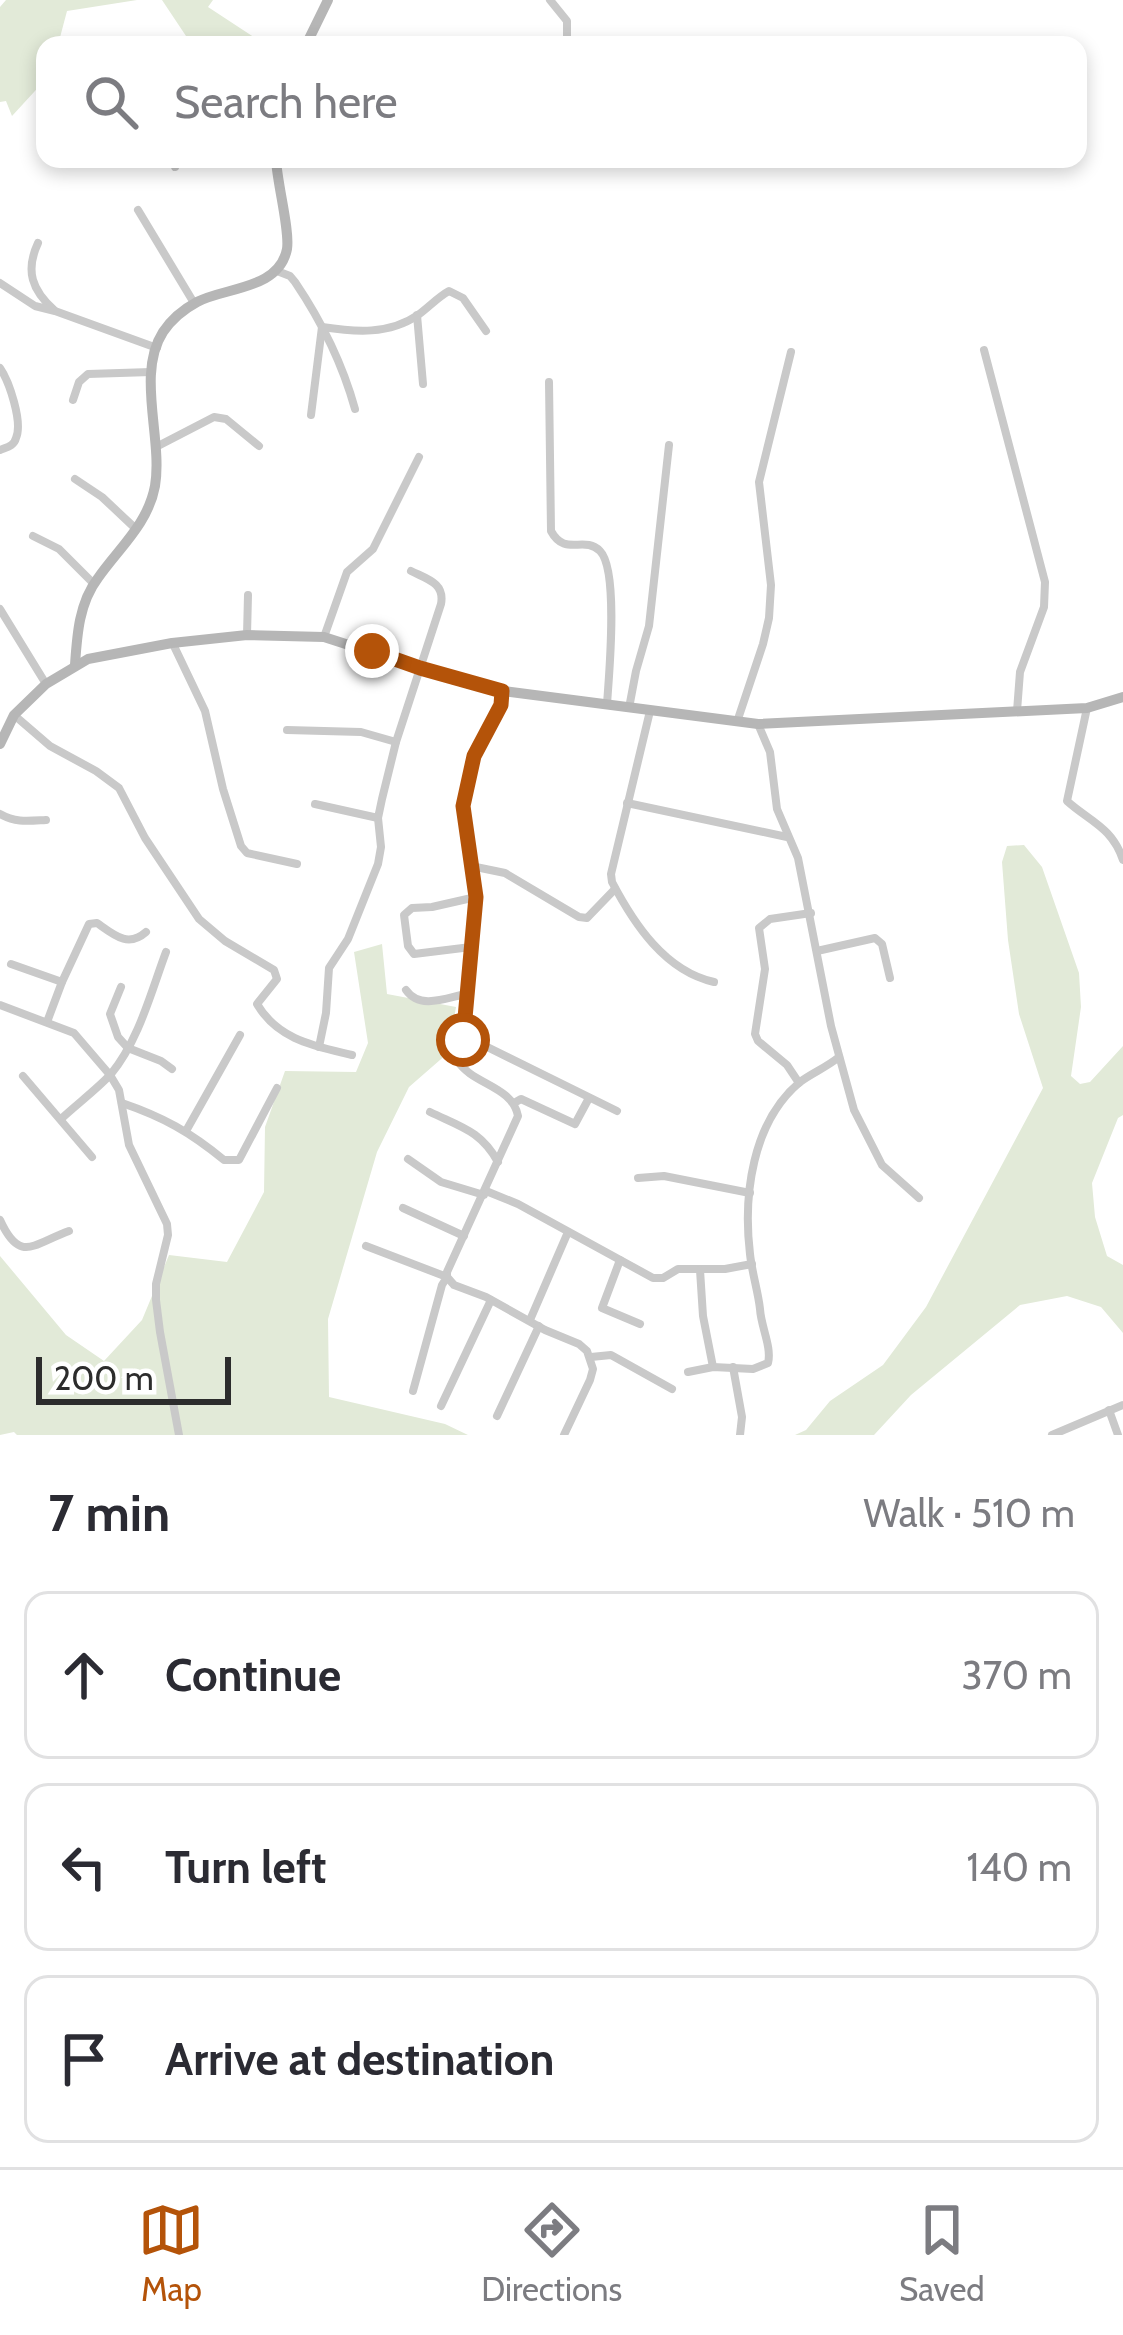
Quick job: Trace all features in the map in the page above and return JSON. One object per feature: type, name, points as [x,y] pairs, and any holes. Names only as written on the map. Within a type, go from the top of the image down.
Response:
[{"type":"street","points":[[311,36],[328,0]]},
{"type":"street","points":[[550,0],[567,21],[568,36]]},
{"type":"street","points":[[75,665],[77,628],[94,584],[136,529],[152,499],[156,447],[152,371],[160,336],[194,303],[242,289],[283,262],[287,248],[277,168]]},
{"type":"street","points":[[138,210],[194,303]]},
{"type":"street","points":[[38,243],[31,282],[55,311]]},
{"type":"street","points":[[275,270],[295,282],[337,352],[355,409]]},
{"type":"street","points":[[0,283],[26,303],[157,347]]},
{"type":"street","points":[[322,327],[373,331],[398,326],[449,291],[463,298],[486,331]]},
{"type":"street","points":[[417,315],[423,384]]},
{"type":"street","points":[[311,415],[322,327]]},
{"type":"street","points":[[984,350],[1045,582],[1044,607],[1020,672],[1017,711]]},
{"type":"street","points":[[737,722],[769,618],[771,585],[759,482],[791,352]]},
{"type":"street","points":[[0,368],[12,388],[17,430],[12,445],[0,450]]},
{"type":"street","points":[[73,400],[79,382],[88,374],[152,371]]},
{"type":"street","points":[[549,382],[551,531],[562,544],[595,547],[608,566],[612,631],[607,704]]},
{"type":"street","points":[[156,447],[214,417],[226,419],[259,446]]},
{"type":"street","points":[[629,708],[649,626],[669,445]]},
{"type":"street","points":[[325,637],[346,572],[373,548],[419,457]]},
{"type":"street","points":[[75,479],[136,529]]},
{"type":"street","points":[[33,536],[59,549],[94,584]]},
{"type":"street","points":[[319,1047],[329,968],[348,939],[378,863],[378,818],[443,594],[435,583],[411,571]]},
{"type":"street","points":[[247,635],[248,595]]},
{"type":"street","points":[[0,609],[46,684]]},
{"type":"street","points":[[0,744],[14,715],[46,684],[75,665],[128,650],[247,635],[325,637],[502,691],[758,724],[1087,708],[1123,697]]},
{"type":"street","points":[[172,643],[205,711],[241,846],[247,853],[297,864]]},
{"type":"street","points":[[413,1390],[447,1272],[518,1116],[508,1096],[460,1067],[457,1054],[464,1036],[476,897],[463,806],[474,756],[501,705],[502,691]]},
{"type":"street","points":[[1087,708],[1067,801],[1102,826],[1123,860]]},
{"type":"street","points":[[650,711],[611,874],[615,889],[650,941],[698,978],[714,982]]},
{"type":"street","points":[[14,715],[50,746],[119,788],[145,838],[199,919],[278,974],[257,1004],[260,1011],[293,1039],[352,1055]]},
{"type":"street","points":[[758,724],[770,752],[777,809],[798,858],[854,1110],[882,1165],[919,1198]]},
{"type":"street","points":[[287,730],[361,732],[397,742]]},
{"type":"street","points":[[628,803],[787,837]]},
{"type":"street","points":[[316,805],[378,818]]},
{"type":"street","points":[[0,814],[13,821],[46,820]]},
{"type":"street","points":[[471,866],[505,873],[579,917],[587,918],[615,889]]},
{"type":"street","points":[[471,947],[414,954],[408,946],[404,915],[412,908],[476,897]]},
{"type":"street","points":[[799,1083],[755,1034],[765,969],[759,935],[770,919],[811,914]]},
{"type":"street","points":[[47,1022],[89,925],[97,923],[128,941],[146,932]]},
{"type":"street","points":[[817,951],[875,938],[882,944],[890,978]]},
{"type":"street","points":[[61,1119],[110,1075],[128,1048],[166,952]]},
{"type":"street","points":[[11,964],[62,982]]},
{"type":"street","points":[[121,986],[110,1014],[118,1037],[128,1048],[172,1069]]},
{"type":"street","points":[[406,990],[411,997],[428,1002],[466,994]]},
{"type":"street","points":[[0,1005],[74,1033],[119,1090],[129,1145],[167,1224],[156,1300],[179,1435]]},
{"type":"street","points":[[186,1131],[240,1035]]},
{"type":"street","points":[[464,1036],[617,1111]]},
{"type":"street","points":[[688,1372],[768,1364],[748,1221],[761,1134],[799,1083],[839,1057]]},
{"type":"street","points":[[23,1076],[92,1156]]},
{"type":"street","points":[[122,1103],[165,1118],[224,1160],[239,1160],[277,1088]]},
{"type":"street","points":[[514,1102],[521,1099],[575,1124],[589,1098]]},
{"type":"street","points":[[430,1112],[478,1135],[498,1162]]},
{"type":"street","points":[[408,1159],[441,1182],[518,1204],[658,1279],[678,1269],[752,1264]]},
{"type":"street","points":[[638,1178],[664,1176],[750,1193]]},
{"type":"street","points":[[403,1208],[464,1236]]},
{"type":"street","points":[[0,1220],[9,1239],[26,1248],[69,1231]]},
{"type":"street","points":[[530,1320],[568,1232]]},
{"type":"street","points":[[366,1246],[447,1277],[454,1285],[579,1344],[591,1357],[593,1369],[564,1435]]},
{"type":"street","points":[[620,1260],[602,1308],[640,1324]]},
{"type":"street","points":[[700,1270],[712,1367]]},
{"type":"street","points":[[441,1406],[490,1300]]},
{"type":"street","points":[[497,1416],[539,1327]]},
{"type":"street","points":[[591,1357],[611,1355],[672,1389]]},
{"type":"street","points":[[733,1367],[742,1417],[740,1435]]},
{"type":"street","points":[[1052,1435],[1123,1405]]},
{"type":"street","points":[[1109,1410],[1118,1435]]},
{"type":"green space","points":[[6,0],[137,0],[67,11],[60,36],[36,36],[36,90],[12,116],[6,101],[0,102],[0,7]]},
{"type":"green space","points":[[162,0],[213,0],[208,7],[252,36],[186,36]]},
{"type":"green space","points":[[1024,845],[1042,867],[1079,973],[1081,1007],[1071,1076],[1080,1084],[1090,1082],[1123,1046],[1123,1115],[1092,1183],[1095,1217],[1107,1256],[1123,1265],[1123,1333],[1101,1307],[1067,1296],[1020,1305],[911,1395],[874,1435],[795,1435],[806,1430],[830,1401],[883,1365],[926,1307],[1043,1088],[1019,1014],[1008,940],[1002,862],[1007,846]]},
{"type":"green space","points":[[382,944],[387,994],[456,1007],[448,1053],[409,1087],[377,1152],[328,1319],[329,1397],[445,1424],[468,1435],[0,1435],[0,1256],[66,1335],[104,1361],[142,1320],[169,1255],[227,1262],[264,1192],[265,1127],[285,1071],[356,1072],[368,1043],[354,952]]},
{"type":"route","points":[[372,651],[502,691],[501,705],[474,756],[463,806],[476,897],[463,1040]]}]
